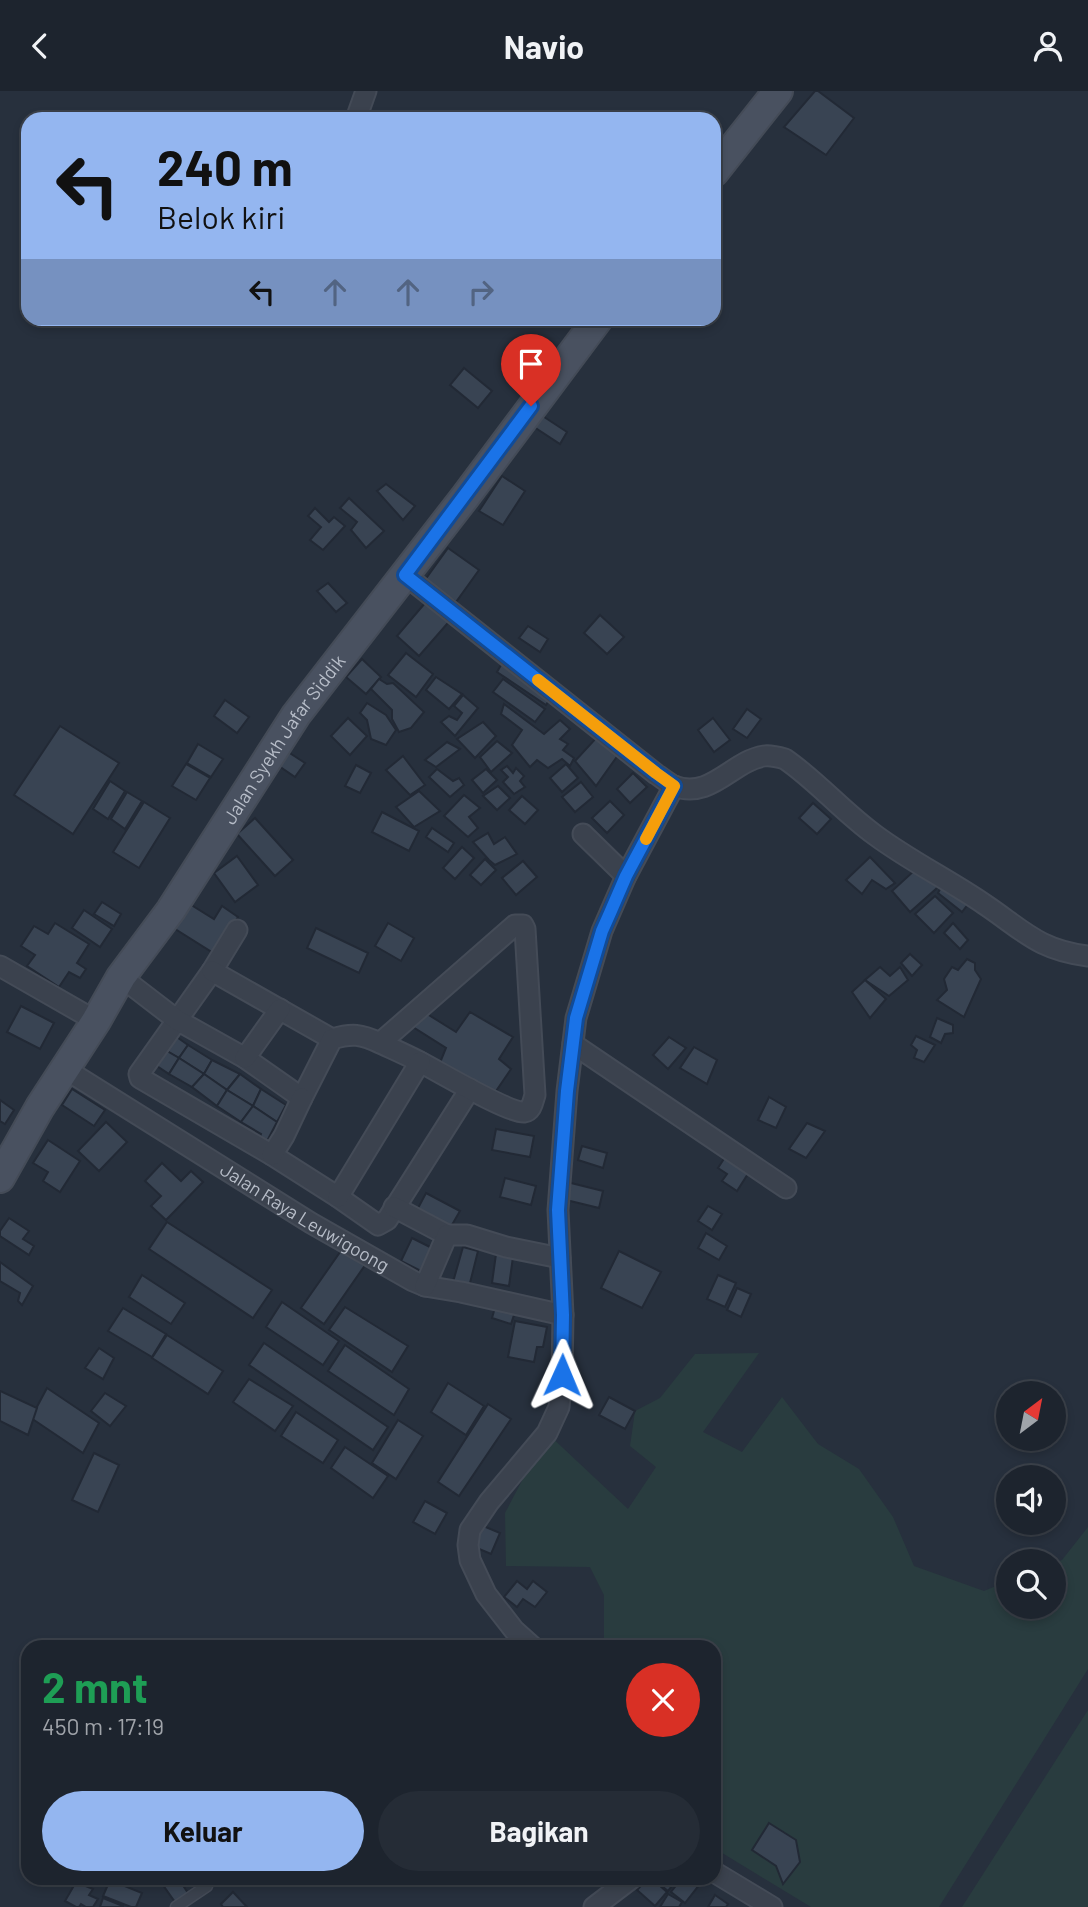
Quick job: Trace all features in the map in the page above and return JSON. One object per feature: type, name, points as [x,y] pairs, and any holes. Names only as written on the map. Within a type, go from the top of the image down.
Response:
[{"type":"main road","points":[[721,163],[778,91]]},
{"type":"main road","name":"Jalan Syekh Jafar Siddik","points":[[0,1178],[40,1107],[121,977],[171,910],[296,715],[593,326]]},
{"type":"street","points":[[358,112],[366,91]]},
{"type":"street","points":[[405,575],[674,786],[697,789],[723,779],[762,756],[785,759],[873,834],[904,856],[983,903],[1032,939],[1050,948],[1088,956]]},
{"type":"street","points":[[525,1640],[486,1594],[470,1560],[470,1530],[489,1502],[547,1433],[559,1407],[563,1315],[558,1210],[567,1091],[576,1018],[598,943],[626,876],[674,786]]},
{"type":"street","points":[[583,834],[626,876]]},
{"type":"street","points":[[212,971],[332,1039],[355,1034],[380,1043],[470,1089],[524,1112],[533,1104],[535,1095],[523,925],[515,925],[380,1043]]},
{"type":"street","points":[[237,930],[139,1077],[272,1155],[376,1225],[384,1223],[470,1089]]},
{"type":"street","points":[[0,965],[96,1021]]},
{"type":"street","points":[[121,977],[177,1020],[245,1058],[302,1098]]},
{"type":"street","points":[[245,1058],[280,1009]]},
{"type":"street","points":[[272,1155],[332,1039]]},
{"type":"street","points":[[573,1044],[786,1188]]},
{"type":"street","points":[[338,1197],[420,1062]]},
{"type":"street","name":"Jalan Raya Leuwigoong","points":[[65,1069],[311,1223],[425,1286],[563,1315]]},
{"type":"street","points":[[394,1207],[447,1235],[467,1235],[506,1247],[560,1258]]},
{"type":"street","points":[[425,1286],[447,1235]]},
{"type":"street","points":[[721,1876],[772,1907]]},
{"type":"street","points":[[594,1907],[623,1885]]},
{"type":"lane","points":[[176,1907],[207,1886]]},
{"type":"shaded area","points":[[759,1353],[703,1432],[742,1452],[782,1397],[818,1444],[859,1469],[893,1517],[914,1566],[984,1591],[996,1586],[996,1619],[1066,1619],[1066,1555],[1088,1527],[1088,1669],[939,1907],[811,1907],[721,1852],[721,1640],[604,1640],[604,1595],[590,1567],[506,1566],[505,1513],[547,1433],[628,1509],[656,1467],[630,1446],[635,1411],[660,1398],[695,1354]]},
{"type":"shaded area","points":[[1088,1710],[1088,1907],[962,1907]]},
{"type":"building","points":[[815,91],[854,118],[826,155],[784,127]]},
{"type":"building","points":[[464,368],[492,391],[478,408],[450,385]]},
{"type":"building","points":[[535,411],[567,432],[560,444],[528,423]]},
{"type":"building","points":[[502,476],[525,491],[503,525],[479,511]]},
{"type":"building","points":[[386,484],[415,506],[403,520],[377,491]]},
{"type":"building","points":[[349,498],[384,531],[366,548],[351,530],[357,522],[340,508]]},
{"type":"building","points":[[315,508],[329,522],[334,517],[345,526],[323,550],[310,540],[321,527],[308,516]]},
{"type":"building","points":[[448,548],[479,570],[456,602],[425,580]]},
{"type":"building","points":[[328,583],[347,603],[336,612],[317,591]]},
{"type":"building","points":[[431,596],[454,616],[419,656],[397,636]]},
{"type":"building","points":[[600,615],[624,637],[607,654],[584,633]]},
{"type":"building","points":[[528,626],[548,639],[540,652],[519,638]]},
{"type":"building","points":[[406,653],[433,674],[416,697],[388,675]]},
{"type":"building","points":[[505,658],[513,664],[509,670],[535,689],[553,694],[546,705],[497,672]]},
{"type":"building","points":[[362,659],[381,677],[366,694],[346,677]]},
{"type":"building","points":[[436,677],[462,694],[449,709],[426,690]]},
{"type":"building","points":[[379,679],[387,684],[393,683],[424,712],[411,728],[399,732],[392,719],[392,710],[371,689]]},
{"type":"building","points":[[503,679],[545,709],[535,722],[493,692]]},
{"type":"building","points":[[463,695],[478,708],[455,736],[441,722],[449,716],[457,720],[462,713],[454,706]]},
{"type":"building","points":[[225,700],[249,717],[237,733],[214,716]]},
{"type":"building","points":[[367,703],[386,715],[396,730],[386,745],[371,739],[367,720],[360,713]]},
{"type":"building","points":[[504,704],[544,734],[560,720],[570,729],[560,739],[568,744],[563,750],[574,758],[570,766],[562,759],[548,768],[537,760],[530,767],[512,745],[522,730],[501,714]]},
{"type":"building","points":[[747,709],[761,719],[747,738],[733,729]]},
{"type":"building","points":[[348,718],[367,736],[350,755],[331,736]]},
{"type":"building","points":[[713,718],[730,740],[714,752],[698,730]]},
{"type":"building","points":[[483,722],[496,736],[475,758],[457,739]]},
{"type":"building","points":[[60,726],[119,763],[73,834],[14,795]]},
{"type":"building","points":[[598,736],[621,751],[596,786],[575,761]]},
{"type":"building","points":[[497,741],[512,753],[491,772],[480,757]]},
{"type":"building","points":[[447,742],[460,749],[436,767],[425,760]]},
{"type":"building","points":[[198,744],[223,759],[211,777],[187,763]]},
{"type":"building","points":[[285,750],[305,763],[295,777],[276,764]]},
{"type":"building","points":[[403,756],[425,785],[410,795],[386,770]]},
{"type":"building","points":[[186,764],[210,778],[196,800],[172,786]]},
{"type":"building","points":[[566,764],[578,778],[562,792],[550,778]]},
{"type":"building","points":[[356,765],[371,773],[360,793],[345,786]]},
{"type":"building","points":[[507,766],[513,773],[516,768],[524,776],[520,781],[525,787],[514,794],[503,782],[508,777],[501,770]]},
{"type":"building","points":[[437,769],[453,781],[459,778],[464,785],[450,797],[429,777]]},
{"type":"building","points":[[486,769],[497,780],[483,793],[472,780]]},
{"type":"building","points":[[633,773],[647,787],[630,803],[617,789]]},
{"type":"building","points":[[110,781],[125,791],[108,819],[93,809]]},
{"type":"building","points":[[581,782],[593,797],[575,812],[562,797]]},
{"type":"building","points":[[498,786],[510,798],[497,810],[483,796]]},
{"type":"building","points":[[419,791],[440,811],[414,827],[396,807]]},
{"type":"building","points":[[127,792],[142,801],[125,829],[111,819]]},
{"type":"building","points":[[464,795],[480,808],[469,817],[478,828],[468,837],[444,816]]},
{"type":"building","points":[[522,796],[538,810],[525,824],[509,810]]},
{"type":"building","points":[[610,801],[624,815],[607,833],[592,818]]},
{"type":"building","points":[[144,802],[170,818],[139,868],[113,852]]},
{"type":"building","points":[[813,803],[831,819],[817,834],[799,818]]},
{"type":"building","points":[[382,812],[419,831],[409,851],[372,832]]},
{"type":"building","points":[[255,818],[293,860],[275,876],[237,834]]},
{"type":"building","points":[[432,828],[454,843],[448,852],[426,837]]},
{"type":"building","points":[[488,833],[494,844],[505,837],[517,854],[495,865],[473,842]]},
{"type":"building","points":[[462,847],[474,858],[455,879],[443,868]]},
{"type":"building","points":[[237,856],[258,885],[235,902],[214,873]]},
{"type":"building","points":[[870,857],[895,883],[886,889],[872,880],[862,894],[846,880]]},
{"type":"building","points":[[485,859],[496,870],[481,885],[470,875]]},
{"type":"building","points":[[523,861],[537,877],[516,895],[502,878]]},
{"type":"building","points":[[916,869],[935,873],[937,888],[910,912],[892,891]]},
{"type":"building","points":[[945,879],[972,899],[962,912],[938,893]]},
{"type":"building","points":[[935,896],[953,913],[934,933],[915,914]]},
{"type":"building","points":[[102,902],[121,914],[114,926],[94,914]]},
{"type":"building","points":[[188,903],[214,919],[222,906],[238,917],[215,954],[172,927]]},
{"type":"building","points":[[84,910],[112,929],[100,947],[72,928]]},
{"type":"building","points":[[55,923],[89,944],[77,963],[86,969],[80,978],[69,972],[59,987],[27,966],[35,955],[21,946],[34,926],[48,934]]},
{"type":"building","points":[[388,923],[414,938],[401,961],[375,946]]},
{"type":"building","points":[[953,923],[968,940],[960,949],[944,933]]},
{"type":"building","points":[[316,928],[368,953],[359,973],[307,948]]},
{"type":"building","points":[[910,954],[922,965],[912,976],[901,963]]},
{"type":"building","points":[[967,959],[975,963],[975,970],[981,979],[964,1017],[937,1000],[947,990],[944,979],[952,967],[958,970]]},
{"type":"building","points":[[880,967],[890,976],[900,967],[908,980],[889,996],[865,980]]},
{"type":"building","points":[[865,980],[886,999],[870,1018],[852,992]]},
{"type":"building","points":[[21,1006],[54,1023],[40,1049],[7,1032]]},
{"type":"building","points":[[424,1012],[456,1032],[470,1012],[513,1037],[499,1059],[511,1069],[492,1097],[439,1065],[446,1048],[413,1027]]},
{"type":"building","points":[[937,1018],[953,1025],[953,1033],[945,1034],[941,1043],[930,1037]]},
{"type":"building","points":[[171,1033],[188,1045],[179,1058],[160,1047]]},
{"type":"building","points":[[916,1036],[935,1045],[924,1062],[914,1058],[917,1050],[911,1045]]},
{"type":"building","points":[[669,1037],[686,1048],[668,1069],[653,1055]]},
{"type":"building","points":[[188,1045],[212,1060],[204,1074],[179,1058]]},
{"type":"building","points":[[160,1047],[179,1058],[169,1074],[151,1062]]},
{"type":"building","points":[[694,1047],[717,1060],[707,1084],[680,1068]]},
{"type":"building","points":[[179,1058],[204,1074],[192,1087],[169,1074]]},
{"type":"building","points":[[212,1060],[240,1074],[227,1090],[204,1074]]},
{"type":"building","points":[[204,1074],[227,1090],[217,1106],[192,1087]]},
{"type":"building","points":[[240,1074],[261,1089],[253,1106],[227,1090]]},
{"type":"building","points":[[72,1089],[105,1110],[94,1126],[62,1105]]},
{"type":"building","points":[[261,1089],[286,1105],[277,1122],[253,1106]]},
{"type":"building","points":[[227,1090],[253,1106],[241,1122],[217,1106]]},
{"type":"building","points":[[769,1097],[786,1107],[776,1128],[758,1120]]},
{"type":"building","points":[[0,1100],[14,1110],[5,1124],[0,1121]]},
{"type":"building","points":[[253,1106],[277,1122],[265,1145],[259,1141],[261,1134],[241,1122]]},
{"type":"building","points":[[106,1122],[127,1142],[99,1171],[78,1151]]},
{"type":"building","points":[[807,1123],[825,1131],[806,1158],[789,1149]]},
{"type":"building","points":[[496,1129],[534,1136],[530,1157],[492,1150]]},
{"type":"building","points":[[48,1140],[80,1161],[60,1192],[43,1181],[48,1172],[33,1163]]},
{"type":"building","points":[[582,1146],[607,1153],[603,1168],[578,1160]]},
{"type":"building","points":[[727,1154],[751,1169],[737,1191],[722,1181],[727,1174],[718,1168]]},
{"type":"building","points":[[162,1163],[181,1181],[191,1171],[203,1182],[166,1220],[151,1206],[161,1196],[145,1181]]},
{"type":"building","points":[[505,1178],[536,1186],[531,1205],[500,1197]]},
{"type":"building","points":[[567,1182],[603,1191],[599,1208],[562,1199]]},
{"type":"building","points":[[426,1193],[460,1211],[449,1230],[416,1212]]},
{"type":"building","points":[[708,1206],[722,1214],[712,1230],[698,1221]]},
{"type":"building","points":[[9,1218],[29,1231],[23,1239],[34,1246],[29,1255],[0,1236],[0,1231]]},
{"type":"building","points":[[167,1222],[272,1290],[253,1318],[149,1249]]},
{"type":"building","points":[[706,1233],[727,1246],[719,1260],[698,1248]]},
{"type":"building","points":[[412,1238],[436,1250],[425,1273],[401,1261]]},
{"type":"building","points":[[345,1245],[368,1261],[324,1324],[301,1308]]},
{"type":"building","points":[[463,1247],[478,1251],[469,1287],[453,1282]]},
{"type":"building","points":[[619,1251],[661,1272],[642,1308],[601,1288]]},
{"type":"building","points":[[496,1254],[513,1257],[509,1286],[492,1283]]},
{"type":"building","points":[[0,1262],[33,1286],[22,1305],[18,1301],[20,1293],[0,1281]]},
{"type":"building","points":[[142,1275],[185,1303],[171,1324],[129,1297]]},
{"type":"building","points":[[718,1275],[736,1283],[725,1307],[707,1299]]},
{"type":"building","points":[[737,1288],[751,1294],[741,1317],[727,1310]]},
{"type":"building","points":[[282,1302],[339,1341],[323,1365],[266,1327]]},
{"type":"building","points":[[496,1304],[516,1309],[511,1324],[492,1318]]},
{"type":"building","points":[[345,1307],[408,1346],[392,1372],[329,1330]]},
{"type":"building","points":[[123,1308],[166,1334],[152,1357],[108,1331]]},
{"type":"building","points":[[515,1321],[547,1327],[543,1347],[537,1347],[534,1362],[508,1357]]},
{"type":"building","points":[[167,1335],[223,1371],[208,1394],[152,1358]]},
{"type":"building","points":[[264,1343],[388,1427],[373,1450],[249,1365]]},
{"type":"building","points":[[345,1345],[409,1389],[394,1415],[328,1371]]},
{"type":"building","points":[[99,1348],[114,1358],[103,1379],[85,1368]]},
{"type":"building","points":[[249,1379],[293,1406],[275,1431],[233,1402]]},
{"type":"building","points":[[448,1383],[484,1406],[466,1435],[431,1412]]},
{"type":"building","points":[[47,1388],[99,1423],[83,1453],[31,1418]]},
{"type":"building","points":[[0,1391],[37,1408],[28,1435],[0,1421]]},
{"type":"building","points":[[105,1393],[126,1406],[110,1426],[91,1411]]},
{"type":"building","points":[[609,1397],[635,1411],[625,1429],[599,1415]]},
{"type":"building","points":[[488,1404],[511,1419],[459,1496],[438,1482]]},
{"type":"building","points":[[296,1412],[338,1440],[323,1463],[281,1436]]},
{"type":"building","points":[[398,1420],[423,1436],[396,1479],[372,1463]]},
{"type":"building","points":[[345,1447],[388,1476],[373,1498],[331,1468]]},
{"type":"building","points":[[94,1453],[119,1465],[98,1512],[72,1500]]},
{"type":"building","points":[[425,1501],[447,1513],[435,1534],[413,1522]]},
{"type":"building","points":[[481,1525],[500,1533],[491,1554],[472,1546]]},
{"type":"building","points":[[517,1581],[527,1589],[533,1581],[547,1592],[535,1607],[523,1599],[517,1607],[504,1597]]},
{"type":"building","points":[[769,1823],[796,1840],[800,1862],[783,1884],[776,1866],[752,1850]]},
{"type":"building","points":[[74,1885],[93,1889],[89,1895],[98,1899],[93,1907],[81,1904],[76,1907],[65,1901]]},
{"type":"building","points":[[108,1885],[122,1885],[142,1893],[136,1907],[103,1896]]},
{"type":"building","points":[[163,1885],[183,1885],[188,1893],[175,1902]]},
{"type":"building","points":[[642,1885],[659,1885],[667,1892],[655,1906],[637,1890]]},
{"type":"building","points":[[660,1885],[673,1885],[668,1891]]},
{"type":"building","points":[[676,1885],[699,1885],[685,1903],[671,1892]]},
{"type":"building","points":[[233,1892],[247,1907],[223,1907],[221,1904]]},
{"type":"building","points":[[668,1894],[682,1902],[679,1907],[660,1907]]},
{"type":"building","points":[[715,1895],[728,1904],[726,1907],[708,1907]]},
{"type":"building","points":[[103,1898],[123,1906],[123,1907],[100,1907]]},
{"type":"slow traffic","points":[[538,680],[674,786],[646,839]]},
{"type":"route","points":[[531,406],[405,575],[674,786],[626,876],[602,931],[576,1018],[567,1091],[558,1210],[563,1315],[562,1375]]}]
